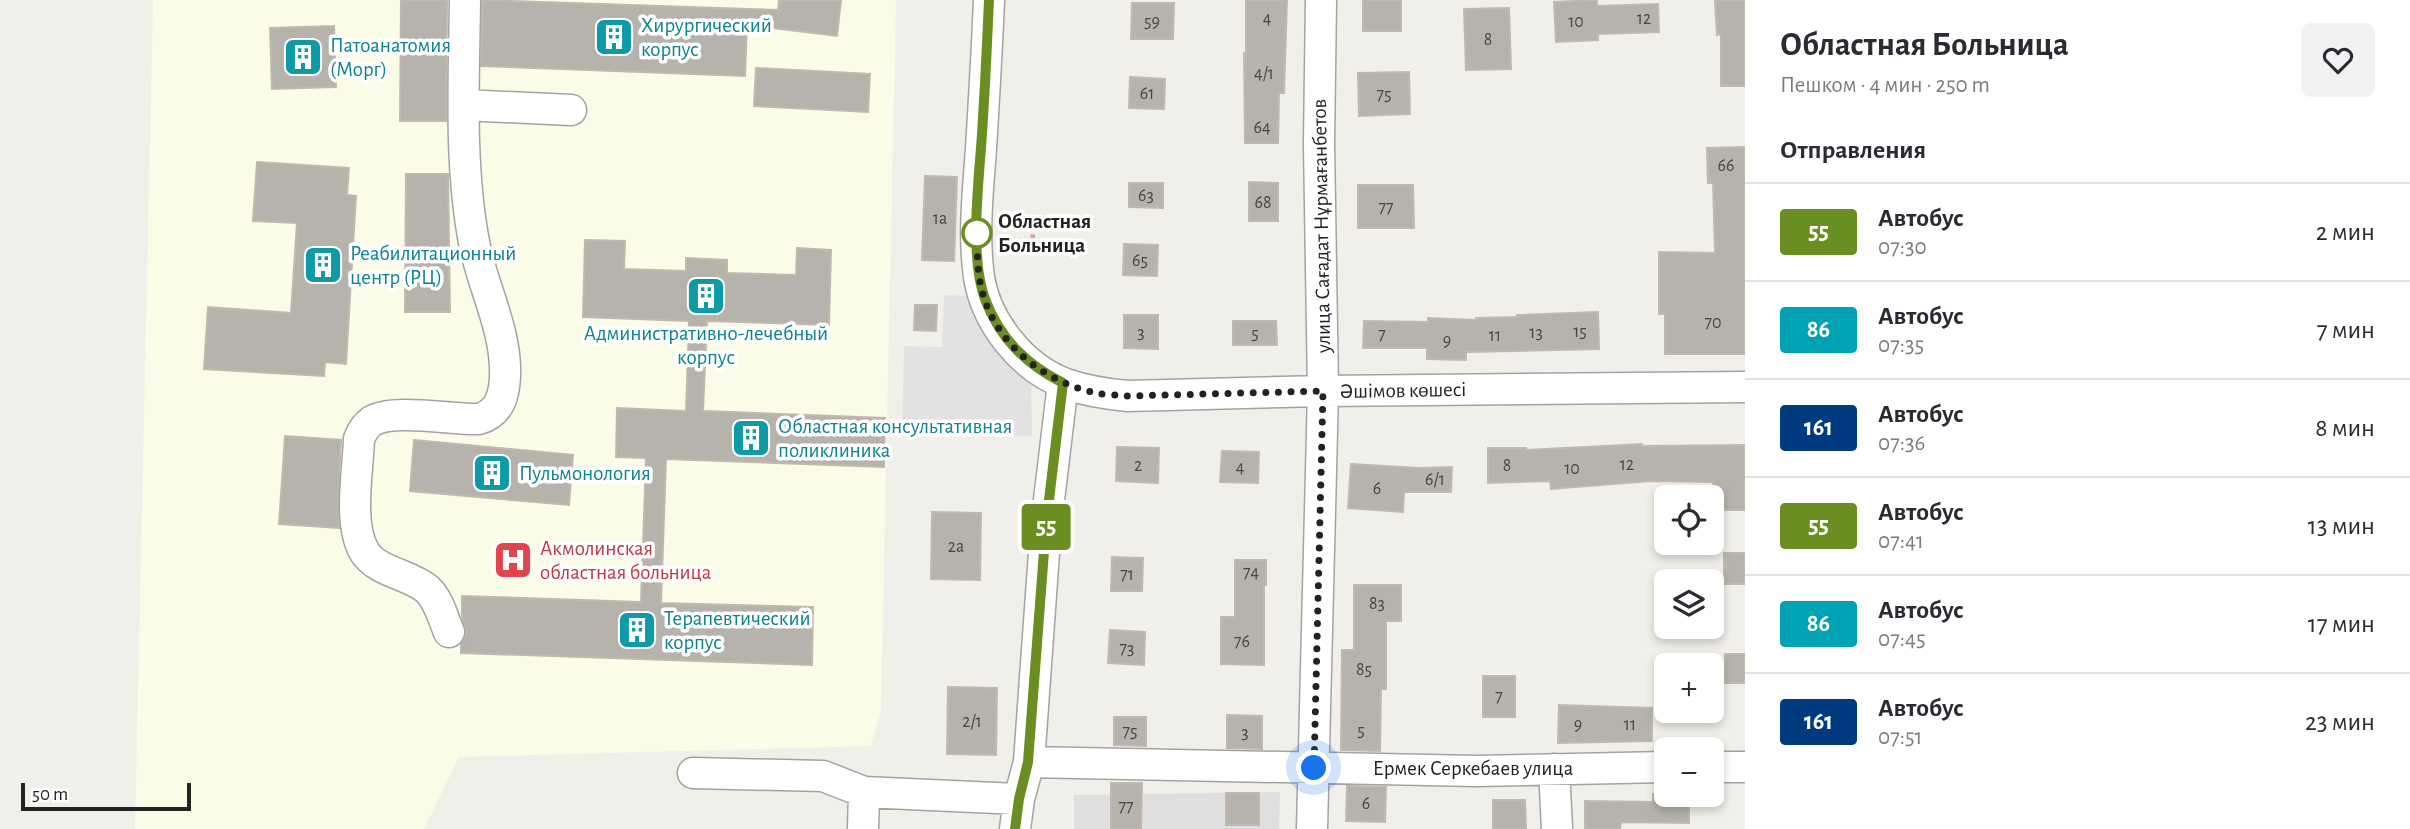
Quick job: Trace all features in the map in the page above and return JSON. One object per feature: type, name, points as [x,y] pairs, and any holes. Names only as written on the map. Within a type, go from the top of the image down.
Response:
[{"type":"street","points":[[449,632],[434,597],[426,588],[377,564],[365,552],[356,522],[359,439],[363,428],[373,420],[398,415],[479,419],[492,415],[499,406],[505,380],[503,345],[475,246],[467,185],[464,105],[465,0]]},
{"type":"street","name":"Әшімов көшесі","points":[[989,0],[979,184],[979,276],[984,298],[1004,335],[1039,370],[1063,383],[1097,393],[1128,396],[1323,391],[1745,387]]},
{"type":"street","name":"улица Сағадат Нұрмағанбетов","points":[[1312,829],[1323,391],[1319,142],[1321,0]]},
{"type":"street","points":[[464,105],[571,110]]},
{"type":"street","points":[[1015,829],[1028,762],[1046,525],[1063,383]]},
{"type":"street","name":"Ермек Серкебаев улица","points":[[1028,762],[1476,771],[1654,767]]},
{"type":"street","points":[[1724,767],[1745,766]]},
{"type":"street","points":[[1554,769],[1557,829]]},
{"type":"street","points":[[693,773],[823,776],[864,792],[1019,799]]},
{"type":"street","points":[[863,829],[864,792]]},
{"type":"path","points":[[1032,245],[1033,233]]},
{"type":"shaded area","name":"Акмолинская областная больница","points":[[153,0],[896,0],[881,709],[871,746],[459,757],[424,829],[135,829]]},
{"type":"shaded area","points":[[944,295],[968,296],[993,340],[1031,377],[1032,436],[902,433],[904,346],[942,347]]},
{"type":"shaded area","points":[[1280,792],[1279,829],[1074,829],[1074,795]]},
{"type":"building","points":[[401,0],[447,0],[446,121],[400,121]]},
{"type":"building","name":"Хирургический корпус","points":[[482,0],[778,10],[779,0],[841,0],[837,36],[747,25],[745,76],[481,66]]},
{"type":"building","points":[[1246,0],[1287,0],[1284,93],[1279,93],[1278,143],[1245,143]]},
{"type":"building","points":[[1363,0],[1401,0],[1401,31],[1363,31]]},
{"type":"building","points":[[1597,0],[1597,6],[1658,4],[1659,32],[1598,34],[1598,40],[1556,42],[1554,2]]},
{"type":"building","points":[[1745,0],[1745,86],[1721,86],[1721,34],[1717,35],[1715,1]]},
{"type":"building","points":[[1132,3],[1174,3],[1173,39],[1131,39]]},
{"type":"building","points":[[1509,8],[1511,69],[1466,70],[1464,9]]},
{"type":"building","name":"Патоанатомия (Морг)","points":[[334,26],[336,87],[272,89],[270,28]]},
{"type":"building","points":[[756,68],[870,74],[868,112],[754,106]]},
{"type":"building","points":[[1409,72],[1410,114],[1359,116],[1358,73]]},
{"type":"building","points":[[1130,77],[1165,79],[1164,109],[1129,108]]},
{"type":"building","points":[[1745,147],[1745,354],[1665,354],[1665,314],[1659,314],[1659,252],[1715,253],[1713,183],[1708,183],[1707,148]]},
{"type":"building","name":"Реабилитационный центр (РЦ)","points":[[257,162],[349,168],[347,195],[356,196],[346,364],[325,362],[324,376],[204,369],[208,307],[291,313],[297,223],[253,221]]},
{"type":"building","points":[[406,174],[448,174],[450,312],[405,312]]},
{"type":"building","points":[[925,176],[957,177],[954,261],[922,260]]},
{"type":"building","points":[[1249,182],[1278,183],[1278,221],[1249,221]]},
{"type":"building","points":[[1129,183],[1163,183],[1163,208],[1129,207]]},
{"type":"building","points":[[1358,185],[1413,185],[1414,228],[1358,228]]},
{"type":"building","points":[[585,240],[625,241],[624,269],[686,271],[686,258],[727,260],[727,273],[796,275],[797,248],[831,250],[829,325],[707,321],[703,411],[885,418],[884,467],[666,459],[661,603],[813,607],[812,665],[461,653],[461,644],[466,634],[462,596],[641,602],[646,458],[616,457],[617,408],[686,411],[689,321],[583,317]]},
{"type":"building","points":[[1124,244],[1158,245],[1157,276],[1123,275]]},
{"type":"building","points":[[915,305],[937,305],[936,331],[914,330]]},
{"type":"building","points":[[1598,312],[1599,349],[1466,352],[1466,360],[1427,359],[1427,348],[1363,348],[1364,321],[1428,322],[1428,318],[1476,320],[1517,315]]},
{"type":"building","points":[[1124,315],[1158,315],[1158,349],[1124,348]]},
{"type":"building","points":[[1233,321],[1276,321],[1277,345],[1233,345]]},
{"type":"building","points":[[285,436],[341,440],[339,528],[279,524]]},
{"type":"building","name":"Пульмонология","points":[[414,440],[573,455],[569,505],[410,491]]},
{"type":"building","points":[[1642,444],[1745,445],[1745,510],[1724,510],[1724,485],[1713,485],[1713,482],[1651,481],[1551,489],[1550,481],[1488,483],[1488,448],[1526,450]]},
{"type":"building","points":[[1117,447],[1159,448],[1158,483],[1116,481]]},
{"type":"building","points":[[1222,451],[1259,452],[1258,483],[1220,482]]},
{"type":"building","points":[[1351,464],[1452,467],[1451,492],[1404,492],[1403,512],[1348,508]]},
{"type":"building","points":[[932,512],[981,513],[980,580],[931,579]]},
{"type":"building","points":[[1745,553],[1745,584],[1724,584],[1724,555]]},
{"type":"building","points":[[1112,557],[1143,558],[1142,591],[1111,591]]},
{"type":"building","points":[[1235,560],[1266,560],[1264,665],[1221,664],[1221,617],[1235,617]]},
{"type":"building","points":[[1354,585],[1401,585],[1401,621],[1386,621],[1386,689],[1381,689],[1380,751],[1341,750],[1342,650],[1354,650]]},
{"type":"building","points":[[1110,630],[1145,632],[1144,665],[1108,663]]},
{"type":"building","points":[[1725,654],[1745,654],[1745,683],[1725,683]]},
{"type":"building","points":[[1483,676],[1515,676],[1515,717],[1483,717]]},
{"type":"building","points":[[948,687],[997,688],[996,755],[947,754]]},
{"type":"building","points":[[1559,705],[1652,708],[1652,741],[1558,743]]},
{"type":"building","points":[[1227,715],[1262,716],[1262,749],[1227,748]]},
{"type":"building","points":[[1114,717],[1146,717],[1146,746],[1114,745]]},
{"type":"building","points":[[1111,783],[1142,783],[1141,829],[1111,829]]},
{"type":"building","points":[[1347,786],[1386,787],[1385,822],[1346,821]]},
{"type":"building","points":[[1226,793],[1259,793],[1259,825],[1226,825]]},
{"type":"building","points":[[1654,794],[1654,807],[1689,807],[1689,823],[1621,822],[1620,829],[1585,829],[1585,801],[1653,802]]},
{"type":"building","points":[[1493,800],[1525,800],[1526,829],[1493,829]]},
{"type":"bus line","name":"55","points":[[989,0],[979,184],[979,276],[984,298],[1004,335],[1019,353],[1039,370],[1063,383],[1046,525],[1028,762],[1015,829]]},
{"type":"place","name":"Хирургический корпус","points":[[614,37]]},
{"type":"place","name":"Патоанатомия (Морг)","points":[[303,57]]},
{"type":"place","name":"Областная Больница","points":[[977,233]]},
{"type":"place","name":"Реабилитационный центр (РЦ)","points":[[323,265]]},
{"type":"place","name":"Административно-лечебный корпус","points":[[706,296]]},
{"type":"place","name":"Областная консультативная поликлиника","points":[[751,438]]},
{"type":"place","name":"Пульмонология","points":[[492,473]]},
{"type":"place","name":"Акмолинская областная больница","points":[[513,560]]},
{"type":"place","name":"Терапевтический корпус","points":[[637,630]]},
{"type":"route","points":[[977,233],[978,226],[979,276],[984,298],[993,317],[1019,353],[1039,370],[1063,383],[1097,393],[1128,396],[1323,391],[1314,768]]}]
